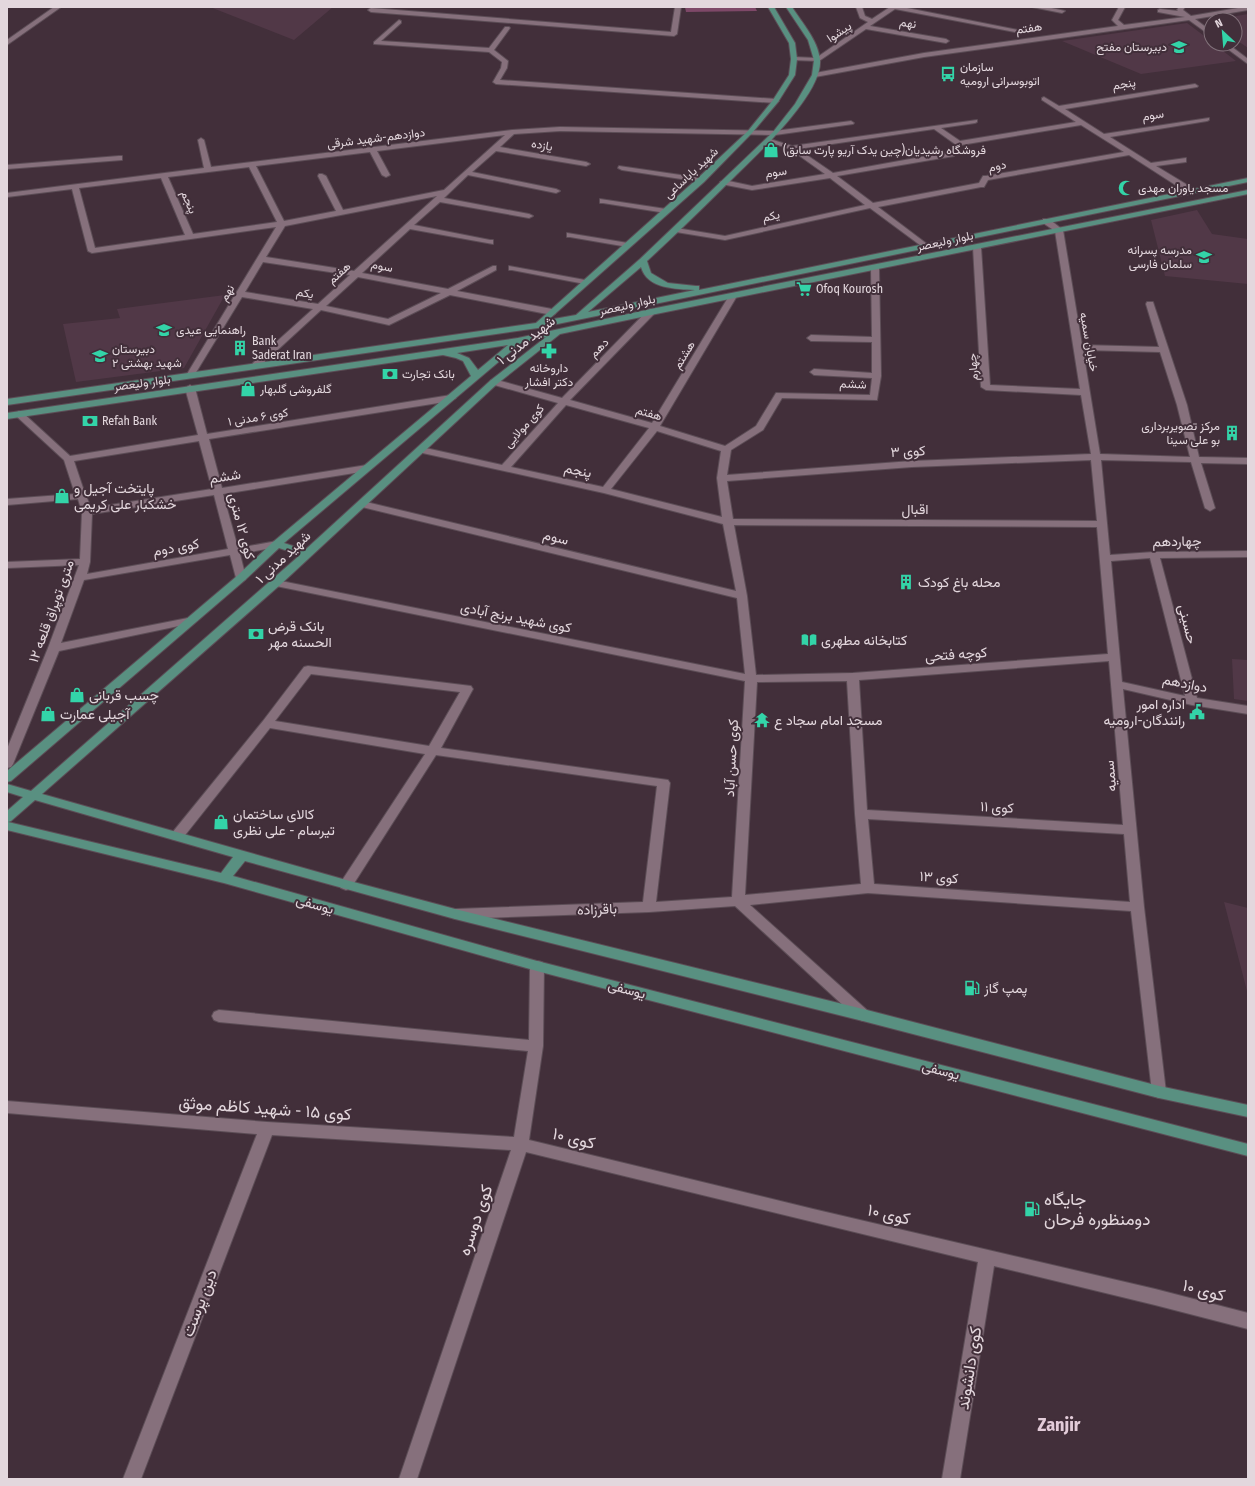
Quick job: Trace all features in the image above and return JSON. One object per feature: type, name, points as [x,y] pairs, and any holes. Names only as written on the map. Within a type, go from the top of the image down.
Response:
[{"type":"main road","name":"شهید باباساعی","points":[[538,325],[701,180],[750,132],[776,101],[792,75],[794,59],[792,43],[771,7]]},
{"type":"main road","points":[[578,316],[643,261],[676,230],[775,133],[798,105],[814,74],[817,60],[811,40],[789,7]]},
{"type":"main road","name":"بلوار ولیعصر","points":[[7,402],[191,374],[538,325],[708,289],[1248,180]]},
{"type":"main road","name":"بلوار ولیعصر","points":[[7,416],[558,333],[650,312],[1248,192]]},
{"type":"main road","points":[[643,261],[647,274],[666,284],[708,289]]},
{"type":"main road","name":"شهید مدنی ۱","points":[[7,818],[276,583],[494,382],[578,316]]},
{"type":"main road","name":"شهید مدنی ۱","points":[[7,778],[242,578],[277,544],[518,340],[538,325]]},
{"type":"main road","points":[[424,353],[450,354],[466,358],[472,365],[476,377]]},
{"type":"main road","points":[[7,407],[19,414]]},
{"type":"main road","points":[[277,544],[306,554]]},
{"type":"main road","name":"یوسفی","points":[[7,788],[346,885],[454,914],[863,1015],[1159,1092],[1248,1111]]},
{"type":"main road","name":"یوسفی","points":[[7,826],[224,878],[537,966],[1248,1150]]},
{"type":"main road","points":[[224,878],[242,855]]},
{"type":"street","points":[[7,43],[58,7]]},
{"type":"street","points":[[371,10],[674,34],[678,7]]},
{"type":"street","points":[[859,7],[862,17],[873,22]]},
{"type":"street","points":[[893,7],[1015,30]]},
{"type":"street","name":"پیشوا","points":[[817,60],[893,7]]},
{"type":"street","points":[[1035,7],[1062,12]]},
{"type":"street","points":[[1122,7],[1115,20],[1122,27]]},
{"type":"street","points":[[1182,7],[1180,10],[1203,28]]},
{"type":"street","name":"هفتم","points":[[814,74],[924,55],[1248,8]]},
{"type":"street","points":[[1160,11],[1188,16]]},
{"type":"street","points":[[399,22],[376,43],[492,50],[505,61],[504,68],[496,82],[776,101]]},
{"type":"street","points":[[485,26],[507,28],[492,50]]},
{"type":"street","name":"نهم","points":[[865,27],[946,41]]},
{"type":"street","points":[[1235,52],[1248,62]]},
{"type":"street","points":[[794,59],[817,60]]},
{"type":"street","name":"پنجم","points":[[1058,108],[1195,86]]},
{"type":"street","points":[[1044,99],[1191,191]]},
{"type":"street","name":"سوم","points":[[1103,136],[1207,119]]},
{"type":"street","points":[[792,148],[975,121]]},
{"type":"street","name":"دوازدهم-شهید شرقی","points":[[7,195],[512,132],[560,129],[775,133],[851,123]]},
{"type":"street","points":[[935,127],[959,143],[1083,123]]},
{"type":"street","name":"هفتم","points":[[256,365],[512,132]]},
{"type":"street","points":[[202,140],[208,170]]},
{"type":"street","points":[[768,140],[792,148],[831,175],[924,246]]},
{"type":"street","points":[[831,175],[951,154],[959,143]]},
{"type":"street","name":"یازده","points":[[494,148],[586,164]]},
{"type":"street","points":[[373,150],[386,175]]},
{"type":"street","name":"دوم","points":[[871,206],[981,185],[986,178],[1130,153]]},
{"type":"street","points":[[7,167],[119,158]]},
{"type":"street","points":[[1150,165],[1183,160]]},
{"type":"street","points":[[252,165],[282,224]]},
{"type":"street","points":[[622,168],[701,180]]},
{"type":"street","points":[[467,173],[556,191]]},
{"type":"street","name":"سوم","points":[[724,182],[752,188],[831,175]]},
{"type":"street","name":"پنجم","points":[[164,176],[190,237]]},
{"type":"street","points":[[322,176],[341,213]]},
{"type":"street","points":[[75,187],[92,251],[282,224],[446,192]]},
{"type":"street","points":[[438,199],[529,216]]},
{"type":"street","points":[[603,201],[666,211]]},
{"type":"street","name":"یکم","points":[[676,230],[725,238],[871,206]]},
{"type":"street","points":[[1046,220],[1059,230]]},
{"type":"street","name":"نهم","points":[[191,374],[282,224]]},
{"type":"street","points":[[408,226],[490,242]]},
{"type":"street","name":"خیابان سمیه","points":[[1059,230],[1096,457]]},
{"type":"street","points":[[570,235],[628,245]]},
{"type":"street","name":"چهارم","points":[[977,247],[986,387],[1085,392]]},
{"type":"street","name":"سوم","points":[[262,259],[356,274],[552,312]]},
{"type":"street","points":[[449,292],[494,268]]},
{"type":"street","points":[[512,268],[585,282]]},
{"type":"street","name":"ششم","points":[[726,449],[760,428],[779,395],[874,398],[877,376],[875,268]]},
{"type":"street","name":"یکم","points":[[240,294],[318,307],[389,322],[449,292]]},
{"type":"street","name":"هشتم","points":[[605,490],[655,427],[733,296]]},
{"type":"street","points":[[1150,304],[1182,405],[1195,459],[1210,508]]},
{"type":"street","name":"دهم","points":[[564,401],[650,312]]},
{"type":"street","points":[[811,338],[876,340]]},
{"type":"street","points":[[1077,347],[1164,350]]},
{"type":"street","points":[[814,372],[877,376]]},
{"type":"street","name":"هفتم","points":[[494,382],[655,427],[726,449]]},
{"type":"street","name":"کوی ۱۲ متری","points":[[190,388],[242,578]]},
{"type":"street","name":"کوی ۶ مدنی ۱","points":[[68,459],[451,398]]},
{"type":"street","name":"کوی مولایی","points":[[504,469],[564,401]]},
{"type":"street","name":"۱۲ متری توپراق قلعه","points":[[7,764],[54,648],[80,578],[85,562],[87,512],[68,459],[19,414]]},
{"type":"street","name":"کوی حسن آباد","points":[[726,449],[722,478],[728,522],[742,596],[751,680],[738,901]]},
{"type":"street","name":"پنجم","points":[[421,450],[605,490],[728,522]]},
{"type":"street","name":"کوی ۳","points":[[722,478],[912,464],[1096,457],[1248,460]]},
{"type":"street","name":"سمیه","points":[[1096,457],[1137,907],[1159,1092]]},
{"type":"street","name":"ششم","points":[[87,512],[367,468]]},
{"type":"street","points":[[7,502],[82,496]]},
{"type":"street","name":"سوم","points":[[362,504],[742,596]]},
{"type":"street","name":"اقبال","points":[[728,522],[1103,524]]},
{"type":"street","name":"کوی دوم","points":[[80,578],[277,544]]},
{"type":"street","name":"چهاردهم","points":[[1106,558],[1154,555],[1248,554]]},
{"type":"street","name":"حسینی","points":[[1154,555],[1192,701]]},
{"type":"street","points":[[7,565],[85,562]]},
{"type":"street","name":"کوی شهید برنج آبادی","points":[[276,583],[751,680]]},
{"type":"street","points":[[54,648],[193,620]]},
{"type":"street","name":"کوچه فتحی","points":[[751,680],[853,677],[1115,657]]},
{"type":"street","points":[[178,836],[308,670],[467,689],[433,751],[346,885]]},
{"type":"street","points":[[853,677],[861,814],[868,888]]},
{"type":"street","name":"دوازدهم","points":[[1117,684],[1192,701],[1248,710]]},
{"type":"street","points":[[267,724],[433,751],[664,783],[649,907]]},
{"type":"street","name":"کوی ۱۱","points":[[861,814],[1130,830]]},
{"type":"street","name":"کوی ۱۳","points":[[738,901],[868,888],[1137,907]]},
{"type":"street","points":[[738,901],[863,1015]]},
{"type":"street","name":"باقرزاده","points":[[454,914],[649,907],[738,901]]},
{"type":"street","name":"کوی دوسره","points":[[408,1479],[521,1144],[536,1046],[537,966]]},
{"type":"street","points":[[219,1016],[536,1046]]},
{"type":"street","name":"کوی ۱۵ - شهید کاظم موثق","points":[[7,1107],[267,1128],[521,1144]]},
{"type":"street","name":"دین پرست","points":[[132,1479],[267,1128]]},
{"type":"street","name":"کوی ۱۰","points":[[521,1144],[1155,1297],[1248,1321]]},
{"type":"street","name":"کوی دانشوند","points":[[952,1479],[986,1257]]},
{"type":"shaded area","points":[[210,7],[333,7],[294,40]]},
{"type":"shaded area","points":[[685,7],[755,7],[757,11],[686,12]]},
{"type":"shaded area","points":[[1248,14],[1248,48],[1243,45],[1243,15]]},
{"type":"shaded area","points":[[1187,23],[1203,35],[1203,52],[1224,52],[1236,61],[1141,74],[1062,41]]},
{"type":"shaded area","name":"مدرسه پسرانه سلمان فارسی","points":[[1197,210],[1212,234],[1248,239],[1248,284],[1165,276],[1151,220]]},
{"type":"shaded area","name":"راهنمایی عیدی","points":[[225,295],[184,368],[76,382],[63,324],[120,318],[117,309]]},
{"type":"shaded area","points":[[1232,659],[1248,660],[1248,701],[1234,699]]},
{"type":"shaded area","points":[[1224,902],[1248,908],[1248,995]]},
{"type":"place","name":"دبیرستان مفتح","points":[[1179,47]]},
{"type":"place","name":"سازمان اتوبوسرانی ارومیه","points":[[948,74]]},
{"type":"place","name":"فروشگاه رشیدیان(چین یدک آریو پارت سابق)","points":[[771,150]]},
{"type":"place","name":"مسجد یاوران مهدی","points":[[1126,188]]},
{"type":"place","name":"مدرسه پسرانه سلمان فارسی","points":[[1204,257]]},
{"type":"place","name":"Ofoq Kourosh","points":[[804,289]]},
{"type":"place","name":"راهنمایی عیدی","points":[[164,330]]},
{"type":"place","name":"Bank Saderat Iran","points":[[240,348]]},
{"type":"place","name":"داروخانه دکتر افشار","points":[[549,351]]},
{"type":"place","name":"دبیرستان شهید بهشتی ۲","points":[[100,356]]},
{"type":"place","name":"بانک تجارت","points":[[390,374]]},
{"type":"place","name":"گلفروشی گلبهار","points":[[248,389]]},
{"type":"place","name":"Refah Bank","points":[[90,421]]},
{"type":"place","name":"مرکز تصویربرداری بو علی سینا","points":[[1232,433]]},
{"type":"place","name":"پایتخت آجیل و خشکبار علی کریمی","points":[[62,496]]},
{"type":"place","name":"محله باغ کودک","points":[[906,582]]},
{"type":"place","name":"بانک قرض الحسنه مهر","points":[[256,634]]},
{"type":"place","name":"کتابخانه مطهری","points":[[809,640]]},
{"type":"place","name":"چسب قربانی","points":[[77,695]]},
{"type":"place","name":"اداره امور رانندگان-ارومیه","points":[[1197,712]]},
{"type":"place","name":"آجیلی عمارت","points":[[48,714]]},
{"type":"place","name":"مسجد امام سجاد ع","points":[[762,720]]},
{"type":"place","name":"کالای ساختمان تیرسام - علی نظری","points":[[221,822]]},
{"type":"place","name":"پمپ گاز","points":[[972,988]]},
{"type":"place","name":"جایگاه دومنظوره فرحان","points":[[1032,1209]]},
{"type":"district","name":"Zanjir","points":[[1059,1425]]}]
